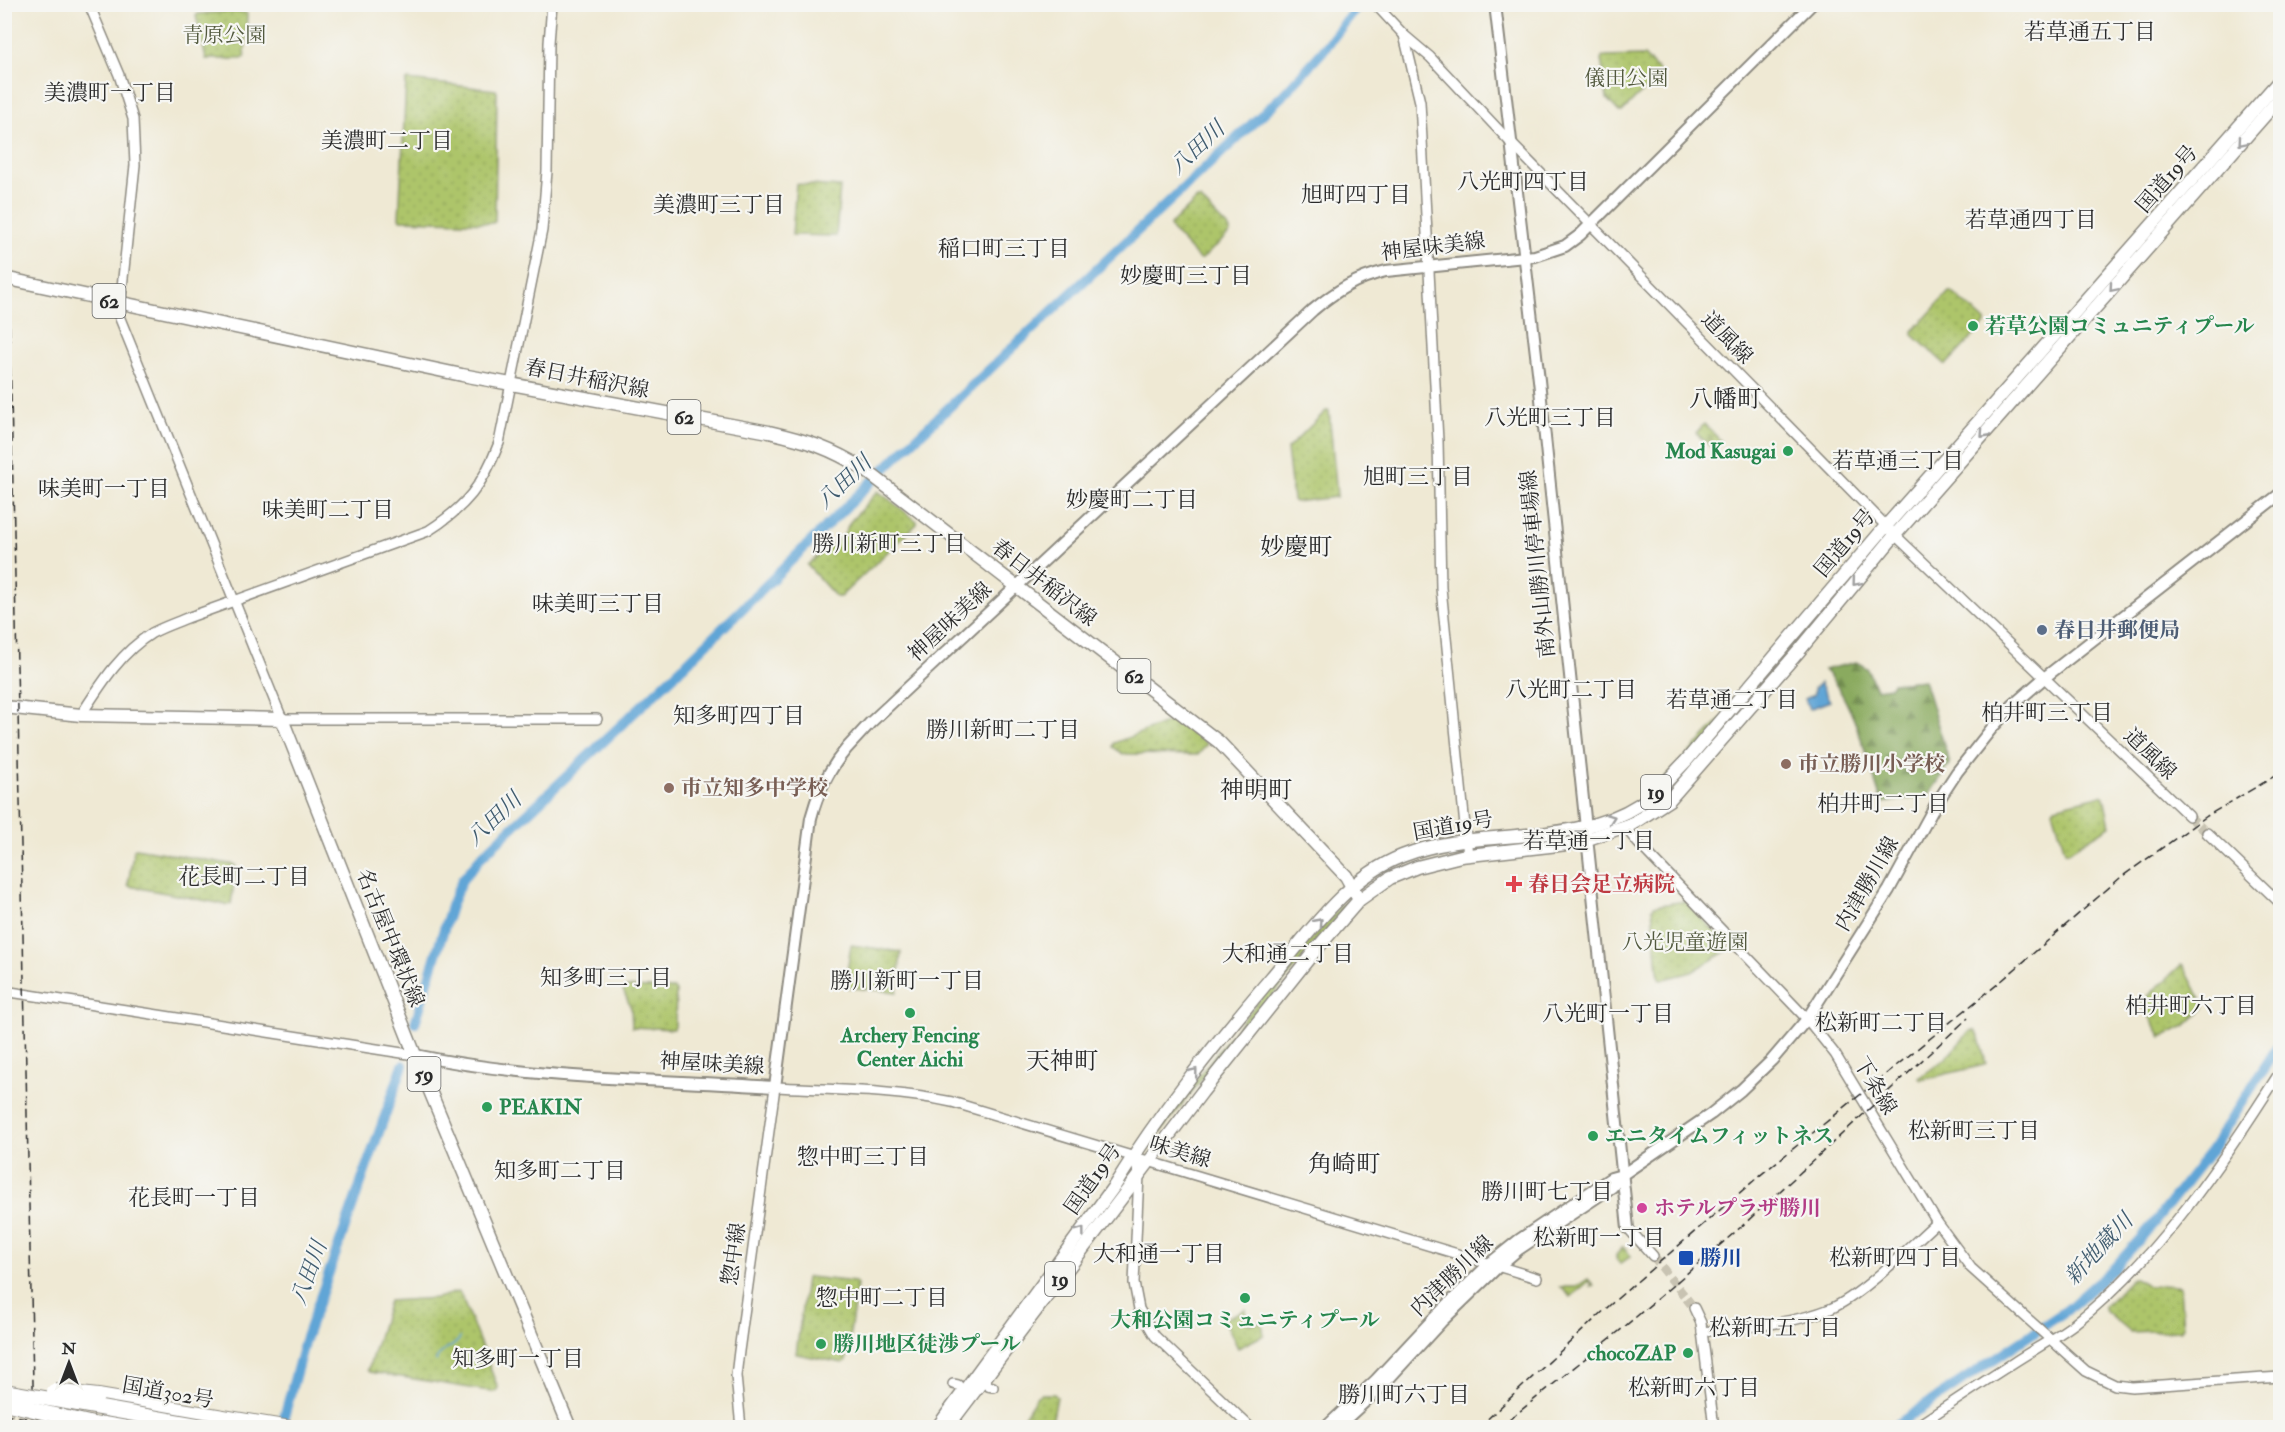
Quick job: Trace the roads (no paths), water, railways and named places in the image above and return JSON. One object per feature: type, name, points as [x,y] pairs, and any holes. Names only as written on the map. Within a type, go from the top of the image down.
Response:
[{"type":"highway","points":[[4,1387],[214,1428]]},
{"type":"highway","points":[[4,1387],[98,1396],[290,1428]]},
{"type":"highway","points":[[4,1402],[115,1428]]},
{"type":"highway","points":[[4,1402],[165,1428]]},
{"type":"main road","name":"南外山勝川停車場線","points":[[1495,4],[1525,257],[1628,1228]]},
{"type":"main road","name":"神屋味美線","points":[[415,1054],[564,1076],[775,1087],[811,818],[826,777],[847,748],[870,723],[1336,290],[1374,274],[1525,257],[1547,253],[1565,246],[1591,224],[1812,4]]},
{"type":"main road","name":"国道19号","points":[[937,1428],[1313,952],[1359,900],[1382,882],[1408,870],[1444,860],[1587,840],[1625,827],[1648,815],[1669,800],[1799,651],[1890,531],[2280,80]]},
{"type":"main road","name":"国道19号","points":[[947,1428],[1133,1156],[1186,1083],[1305,938],[1352,886],[1372,871],[1404,855],[1428,848],[1586,826],[1626,812],[1660,788],[2280,98]]},
{"type":"main road","name":"春日井稲沢線","points":[[4,278],[510,385],[798,438],[833,451],[869,473],[1219,742],[1346,876],[1359,900]]},
{"type":"main road","name":"内津勝川線","points":[[1336,1428],[1381,1387],[1519,1240],[1611,1178],[1622,1175],[1711,1114],[1741,1090],[1772,1060],[1808,1020],[1889,890],[1936,804],[1992,728],[2013,705],[2044,678],[2280,494]]},
{"type":"main road","points":[[4,707],[81,715],[282,719]]},
{"type":"main road","name":"名古屋中環状線","points":[[282,719],[415,1054],[570,1428]]},
{"type":"main road","name":"内津勝川線","points":[[1325,1428],[1389,1368],[1435,1317],[1494,1265]]},
{"type":"main road","points":[[927,1428],[956,1384],[1032,1306]]},
{"type":"main road","points":[[957,1428],[990,1386],[1032,1306]]},
{"type":"main road","name":"国道302号","points":[[4,1387],[254,1428]]},
{"type":"main road","name":"国道302号","points":[[4,1402],[138,1428]]},
{"type":"street","points":[[88,4],[119,75],[133,119],[135,165],[119,316],[282,719],[597,719]]},
{"type":"street","points":[[81,715],[112,669],[134,646],[162,628],[428,531],[455,513],[475,492],[489,469],[499,443],[542,230],[547,171],[549,43],[552,4]]},
{"type":"street","name":"道風線","points":[[1375,4],[1404,35],[1430,57],[1890,531],[2189,816]]},
{"type":"street","points":[[1404,35],[1420,102],[1438,441],[1441,588],[1468,856]]},
{"type":"street","name":"下条線","points":[[1625,827],[1808,1020],[1835,1054],[1937,1222],[1971,1268],[2048,1337]]},
{"type":"street","points":[[2207,833],[2280,903]]},
{"type":"street","points":[[4,991],[415,1054]]},
{"type":"street","points":[[1914,1428],[2048,1337],[2074,1324],[2114,1288],[2169,1229],[2240,1135],[2280,1072]]},
{"type":"street","name":"味美線","points":[[775,1087],[912,1094],[982,1110],[1537,1278]]},
{"type":"street","name":"惣中線","points":[[741,1428],[737,1402],[738,1359],[775,1087]]},
{"type":"street","points":[[1133,1156],[1139,1174],[1134,1283],[1139,1309],[1155,1336],[1251,1428]]},
{"type":"street","points":[[1702,1332],[1785,1320],[1829,1309],[1855,1294],[1937,1222]]},
{"type":"street","points":[[1628,1228],[1653,1256]]},
{"type":"street","points":[[1694,1308],[1701,1323],[1714,1428]]},
{"type":"street","points":[[2048,1337],[2086,1371],[2115,1385],[2149,1387],[2280,1377]]},
{"type":"water","points":[[1820,683],[1830,701],[1809,709],[1805,699],[1814,695],[1814,688]]},
{"type":"waterway","name":"八田川","points":[[415,1023],[452,903],[462,880],[482,856],[687,663],[912,442],[1283,95],[1322,52],[1359,4]]},
{"type":"waterway","name":"新地蔵川","points":[[1892,1428],[2067,1310],[2114,1268],[2154,1223],[2212,1149],[2280,1043]]},
{"type":"waterway","name":"八田川","points":[[281,1428],[305,1340],[403,1065]]},
{"type":"waterway","points":[[436,1361],[440,1354],[460,1338]]},
{"type":"tunnel","points":[[2189,816],[2207,833]]},
{"type":"tunnel","points":[[1653,1256],[1694,1308]]},
{"type":"railway","points":[[4,83],[34,1428]]},
{"type":"railway","points":[[1478,1428],[1610,1305],[1758,1177],[1999,983],[2120,878],[2207,816],[2280,773]]},
{"type":"railway","points":[[1499,1428],[1623,1328],[1741,1227],[1968,1018]]},
{"type":"railway","points":[[4,1414],[81,1428]]},
{"type":"place","name":"若草公園コミュニティプール","points":[[1973,326]]},
{"type":"place","name":"Mod Kasugai","points":[[1788,451]]},
{"type":"place","name":"春日井郵便局","points":[[2042,630]]},
{"type":"place","name":"市立勝川小学校","points":[[1786,764]]},
{"type":"place","name":"市立知多中学校","points":[[669,788]]},
{"type":"place","name":"春日会足立病院","points":[[1514,884]]},
{"type":"place","name":"Archery Fencing Center Aichi","points":[[910,1013]]},
{"type":"place","name":"PEAKIN","points":[[487,1107]]},
{"type":"place","name":"エニタイムフィットネス","points":[[1593,1136]]},
{"type":"place","name":"ホテルプラザ勝川","points":[[1642,1208]]},
{"type":"place","name":"勝川","points":[[1686,1258]]},
{"type":"place","name":"大和公園コミュニティプール","points":[[1245,1298]]},
{"type":"place","name":"勝川地区徒渉プール","points":[[821,1344]]},
{"type":"place","name":"chocoZAP","points":[[1688,1353]]},
{"type":"district","name":"若草通五丁目","points":[[2090,32]]},
{"type":"district","name":"美濃町一丁目","points":[[110,93]]},
{"type":"district","name":"美濃町二丁目","points":[[387,141]]},
{"type":"district","name":"八光町四丁目","points":[[1523,182]]},
{"type":"district","name":"旭町四丁目","points":[[1356,195]]},
{"type":"district","name":"美濃町三丁目","points":[[719,205]]},
{"type":"district","name":"若草通四丁目","points":[[2031,220]]},
{"type":"district","name":"稲口町三丁目","points":[[1004,249]]},
{"type":"district","name":"妙慶町三丁目","points":[[1186,276]]},
{"type":"district","name":"八幡町","points":[[1725,399]]},
{"type":"district","name":"八光町三丁目","points":[[1550,418]]},
{"type":"district","name":"若草通三丁目","points":[[1898,461]]},
{"type":"district","name":"旭町三丁目","points":[[1418,477]]},
{"type":"district","name":"味美町一丁目","points":[[104,489]]},
{"type":"district","name":"妙慶町二丁目","points":[[1132,500]]},
{"type":"district","name":"味美町二丁目","points":[[328,510]]},
{"type":"district","name":"勝川新町三丁目","points":[[889,544]]},
{"type":"district","name":"妙慶町","points":[[1296,547]]},
{"type":"district","name":"味美町三丁目","points":[[598,604]]},
{"type":"district","name":"八光町二丁目","points":[[1571,690]]},
{"type":"district","name":"若草通二丁目","points":[[1732,700]]},
{"type":"district","name":"柏井町三丁目","points":[[2047,713]]},
{"type":"district","name":"知多町四丁目","points":[[739,716]]},
{"type":"district","name":"勝川新町二丁目","points":[[1003,730]]},
{"type":"district","name":"神明町","points":[[1256,790]]},
{"type":"district","name":"柏井町二丁目","points":[[1883,804]]},
{"type":"district","name":"若草通一丁目","points":[[1589,841]]},
{"type":"district","name":"花長町二丁目","points":[[244,877]]},
{"type":"district","name":"大和通二丁目","points":[[1288,954]]},
{"type":"district","name":"知多町三丁目","points":[[606,978]]},
{"type":"district","name":"勝川新町一丁目","points":[[907,981]]},
{"type":"district","name":"柏井町六丁目","points":[[2191,1006]]},
{"type":"district","name":"八光町一丁目","points":[[1608,1014]]},
{"type":"district","name":"松新町二丁目","points":[[1881,1023]]},
{"type":"district","name":"天神町","points":[[1062,1061]]},
{"type":"district","name":"松新町三丁目","points":[[1974,1131]]},
{"type":"district","name":"惣中町三丁目","points":[[863,1157]]},
{"type":"district","name":"角崎町","points":[[1344,1164]]},
{"type":"district","name":"知多町二丁目","points":[[560,1171]]},
{"type":"district","name":"勝川町七丁目","points":[[1547,1192]]},
{"type":"district","name":"花長町一丁目","points":[[194,1198]]},
{"type":"district","name":"松新町一丁目","points":[[1599,1238]]},
{"type":"district","name":"大和通一丁目","points":[[1159,1254]]},
{"type":"district","name":"松新町四丁目","points":[[1895,1258]]},
{"type":"district","name":"惣中町二丁目","points":[[882,1298]]},
{"type":"district","name":"松新町五丁目","points":[[1775,1328]]},
{"type":"district","name":"知多町一丁目","points":[[518,1359]]},
{"type":"district","name":"松新町六丁目","points":[[1694,1388]]},
{"type":"district","name":"勝川町六丁目","points":[[1404,1395]]},
{"type":"park label","name":"青原公園","points":[[224,35]]},
{"type":"park label","name":"儀田公園","points":[[1626,78]]},
{"type":"park label","name":"八光児童遊園","points":[[1685,942]]}]
